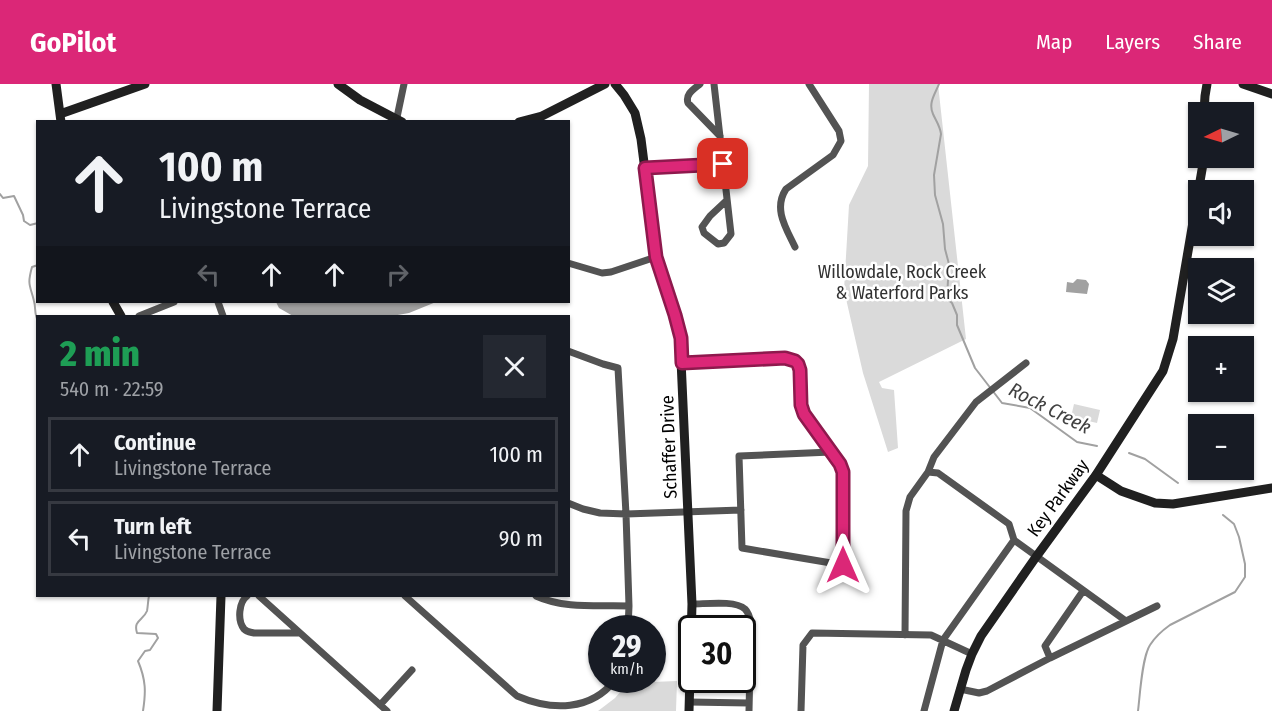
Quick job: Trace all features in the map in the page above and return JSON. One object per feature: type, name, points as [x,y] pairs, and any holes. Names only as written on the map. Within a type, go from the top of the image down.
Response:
[{"type":"street","points":[[56,84],[61,118],[145,84]]},
{"type":"street","points":[[338,84],[360,100],[396,120]]},
{"type":"street","points":[[398,120],[404,84]]},
{"type":"street","points":[[542,119],[605,84]]},
{"type":"street","name":"Schaffer Drive","points":[[615,84],[635,113],[645,168],[656,257],[681,338],[692,604],[689,707]]},
{"type":"street","points":[[700,84],[689,94],[688,103],[720,136]]},
{"type":"street","points":[[714,84],[730,234],[724,243],[718,244],[705,233],[702,227],[726,201]]},
{"type":"street","points":[[795,247],[781,218],[781,197],[786,189],[833,155],[841,141],[839,131],[809,84]]},
{"type":"street","points":[[1204,102],[1207,84]]},
{"type":"street","points":[[1243,84],[1272,94]]},
{"type":"street","points":[[645,168],[723,164]]},
{"type":"street","name":"Key Parkway","points":[[954,711],[972,654],[981,636],[1096,475],[1163,371],[1173,339],[1202,168]]},
{"type":"street","points":[[570,264],[602,273],[656,257]]},
{"type":"street","points":[[142,315],[172,303]]},
{"type":"street","points":[[570,352],[618,368],[629,615]]},
{"type":"street","points":[[682,363],[774,358],[789,358],[795,361],[800,370],[801,405],[804,414],[840,464],[843,472],[843,565],[742,549],[738,456],[831,452]]},
{"type":"street","points":[[905,634],[906,511],[910,497],[928,472],[934,457],[968,411],[976,402],[1026,363]]},
{"type":"street","points":[[928,472],[938,472],[1009,524],[1014,540],[1126,621]]},
{"type":"street","points":[[1096,475],[1121,491],[1155,503],[1173,504],[1272,488]]},
{"type":"street","points":[[570,503],[600,513],[741,510]]},
{"type":"street","points":[[924,711],[943,640],[1014,540]]},
{"type":"street","points":[[1050,658],[1045,646],[1083,591]]},
{"type":"street","points":[[218,711],[221,597]]},
{"type":"street","points":[[246,597],[242,600],[241,621],[247,631],[300,633]]},
{"type":"street","points":[[260,597],[387,711]]},
{"type":"street","points":[[406,597],[517,696],[532,704],[563,709],[577,707],[590,703],[604,693]]},
{"type":"street","points":[[538,597],[564,604],[629,606]]},
{"type":"street","points":[[689,707],[748,707],[751,623],[746,610],[734,604],[692,604]]},
{"type":"street","points":[[960,689],[979,693],[987,691],[1157,606]]},
{"type":"street","points":[[801,711],[803,645],[812,633],[931,635],[972,654]]},
{"type":"street","points":[[380,705],[412,670]]},
{"type":"green space","name":"Willowdale, Rock Creek & Waterford Parks","points":[[869,84],[938,84],[966,339],[879,382],[882,388],[894,390],[898,448],[888,452],[863,373],[844,290],[849,205],[868,166]]},
{"type":"green space","points":[[1074,404],[1100,410],[1097,423],[1071,417]]},
{"type":"green space","points":[[666,681],[677,681],[676,711],[598,711],[619,693],[666,693]]},
{"type":"shaded area","points":[[1077,279],[1086,280],[1089,284],[1087,294],[1066,292],[1067,282],[1073,283]]},
{"type":"shaded area","points":[[276,303],[434,303],[398,315],[291,315],[279,308]]},
{"type":"waterway","name":"Rock Creek","points":[[939,84],[931,106],[941,134],[934,175],[935,195],[943,224],[945,249],[950,268],[947,299],[952,303],[957,315],[957,325],[975,368],[1002,403],[1030,408],[1077,442],[1097,446]]},
{"type":"waterway","points":[[0,194],[3,198],[14,196],[24,221],[30,225],[36,224]]},
{"type":"waterway","points":[[36,266],[32,267],[29,281],[36,316]]},
{"type":"waterway","name":"Rock Creek","points":[[1129,453],[1145,459],[1178,483]]},
{"type":"waterway","name":"Rock Creek","points":[[1138,711],[1145,658],[1154,639],[1170,625],[1235,592],[1245,577],[1245,564],[1239,537],[1234,524],[1223,515]]},
{"type":"waterway","points":[[143,711],[145,686],[138,661],[145,651],[150,650],[158,638],[156,634],[137,633],[136,625],[147,611],[149,597]]},
{"type":"route","points":[[723,164],[645,168],[656,257],[681,338],[682,363],[789,358],[798,364],[801,405],[804,414],[840,464],[843,472],[843,565]]}]
